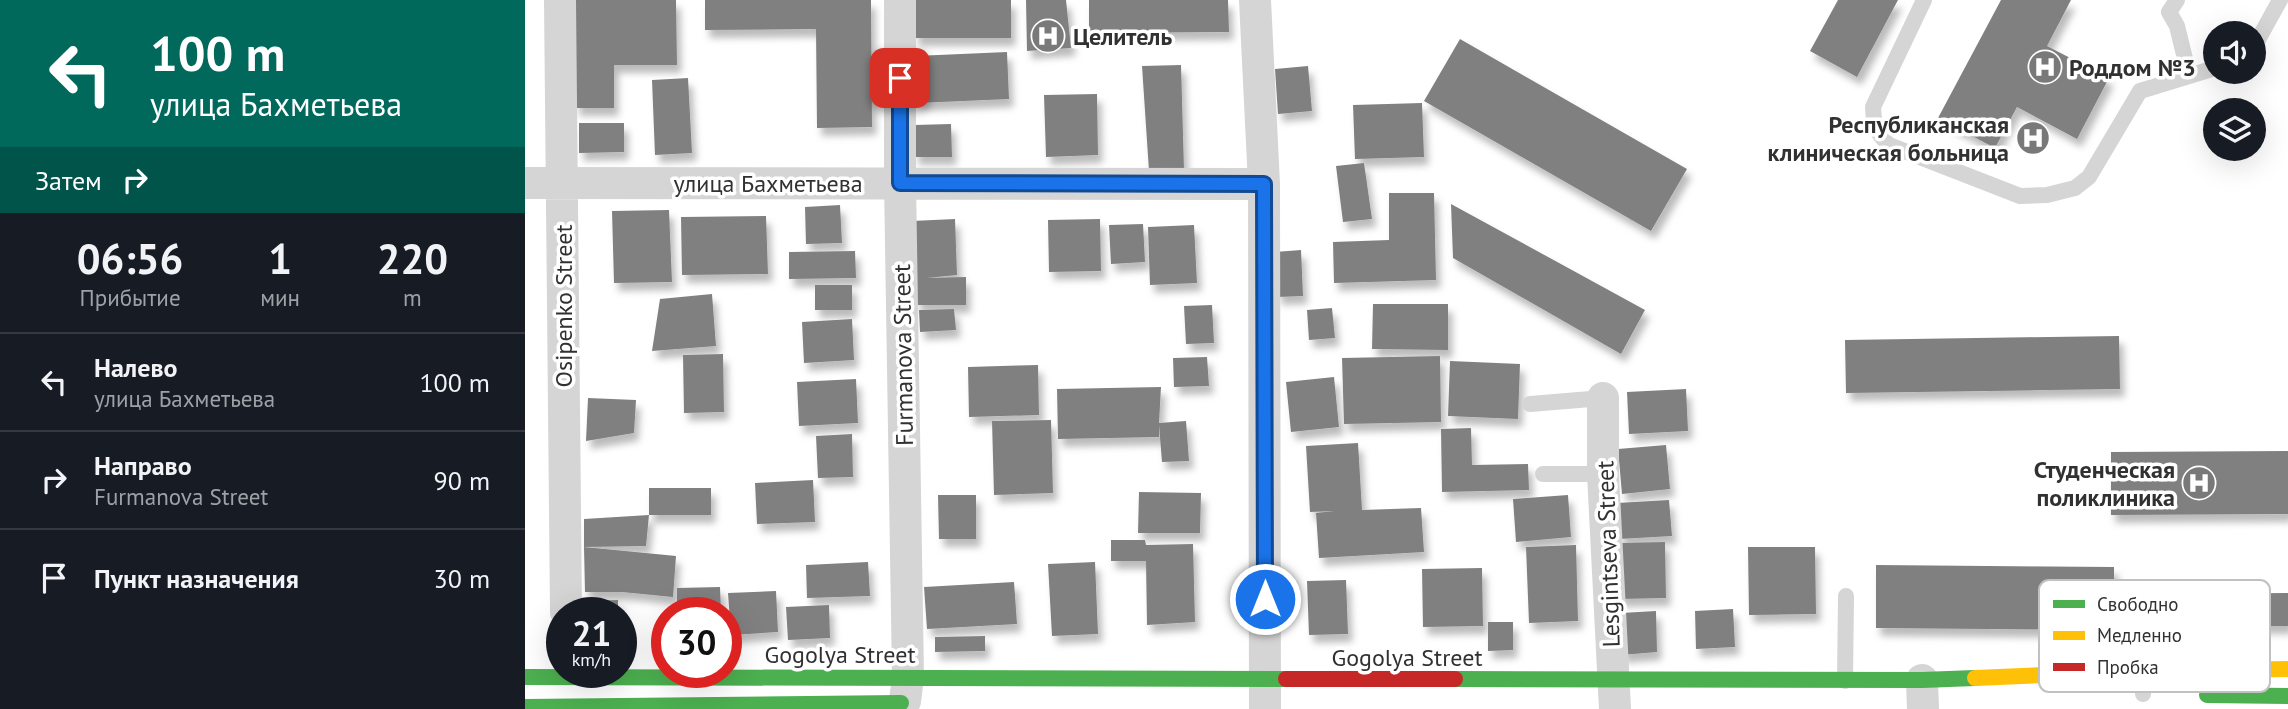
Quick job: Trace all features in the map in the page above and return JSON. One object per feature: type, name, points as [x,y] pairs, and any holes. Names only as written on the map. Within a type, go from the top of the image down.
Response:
[{"type":"street","name":"Osipenko Street","points":[[560,0],[566,597]]},
{"type":"street","name":"Furmanova Street","points":[[900,0],[900,183],[909,698]]},
{"type":"street","points":[[1255,0],[1264,184],[1264,699]]},
{"type":"street","name":"улица Бахметьева","points":[[525,184],[1264,184]]},
{"type":"street","name":"Lesgintseva Street","points":[[1602,398],[1614,699]]},
{"type":"street","name":"Gogolya Street","points":[[525,677],[567,692],[909,698],[1614,699],[1845,679],[1923,698],[2039,684]]},
{"type":"street","name":"Gogolya Street","points":[[525,707],[567,692],[909,698]]},
{"type":"street","name":"Gogolya Street","points":[[2196,695],[2232,692]]},
{"type":"lane","points":[[1924,0],[1873,107],[1874,125],[1878,134],[1889,145],[2020,197],[2047,195],[2075,188],[2089,177],[2140,91],[2203,71]]},
{"type":"lane","points":[[2178,0],[2169,12],[2177,26],[2189,75]]},
{"type":"lane","points":[[2266,25],[2280,0]]},
{"type":"lane","points":[[1530,404],[1602,398]]},
{"type":"lane","points":[[1543,474],[1603,474]]},
{"type":"lane","points":[[1846,596],[1846,699]]},
{"type":"building","points":[[574,0],[676,0],[677,65],[614,65],[614,108],[575,108]]},
{"type":"building","points":[[705,0],[871,0],[872,127],[817,128],[816,29],[705,30]]},
{"type":"building","points":[[914,0],[1011,0],[1011,38],[914,38]]},
{"type":"building","points":[[1026,0],[1066,0],[1071,48],[1027,51]]},
{"type":"building","points":[[1089,0],[1228,0],[1229,32],[1089,33]]},
{"type":"building","points":[[1838,0],[1898,0],[1857,77],[1810,51]]},
{"type":"building","points":[[2001,0],[2071,0],[2047,46],[2109,78],[2077,139],[2017,107],[1995,148],[1938,118]]},
{"type":"building","points":[[1460,39],[1687,169],[1651,231],[1424,101]]},
{"type":"building","points":[[1007,52],[1009,99],[917,103],[915,56]]},
{"type":"building","points":[[1181,65],[1184,170],[1149,171],[1142,66]]},
{"type":"building","points":[[1308,66],[1312,111],[1278,114],[1275,69]]},
{"type":"building","points":[[688,78],[692,153],[655,155],[652,80]]},
{"type":"building","points":[[1097,94],[1098,155],[1046,157],[1044,95]]},
{"type":"building","points":[[1422,103],[1424,157],[1355,159],[1353,105]]},
{"type":"building","points":[[579,123],[624,123],[624,152],[579,153]]},
{"type":"building","points":[[951,124],[952,157],[914,157],[914,125]]},
{"type":"building","points":[[1364,163],[1372,219],[1343,222],[1336,166]]},
{"type":"building","points":[[1389,193],[1434,193],[1436,280],[1334,283],[1333,242],[1389,240]]},
{"type":"building","points":[[1451,204],[1645,310],[1621,354],[1453,258]]},
{"type":"building","points":[[840,205],[842,243],[806,244],[805,207]]},
{"type":"building","points":[[669,210],[672,282],[614,283],[612,211]]},
{"type":"building","points":[[766,216],[768,274],[682,275],[681,217]]},
{"type":"building","points":[[955,219],[957,275],[926,278],[966,277],[966,305],[916,305],[912,221]]},
{"type":"building","points":[[1100,219],[1101,271],[1049,272],[1048,220]]},
{"type":"building","points":[[1143,224],[1145,262],[1111,264],[1109,225]]},
{"type":"building","points":[[1194,225],[1197,283],[1150,285],[1148,227]]},
{"type":"building","points":[[1301,250],[1303,296],[1277,297],[1275,252]]},
{"type":"building","points":[[855,251],[856,278],[789,279],[789,252]]},
{"type":"building","points":[[815,285],[852,285],[852,310],[815,310]]},
{"type":"building","points":[[712,294],[716,346],[652,351],[660,299]]},
{"type":"building","points":[[1373,304],[1448,304],[1448,350],[1372,349]]},
{"type":"building","points":[[1212,305],[1214,343],[1186,344],[1184,306]]},
{"type":"building","points":[[1332,308],[1335,338],[1309,340],[1307,310]]},
{"type":"building","points":[[954,309],[956,330],[920,332],[919,310]]},
{"type":"building","points":[[852,319],[854,360],[804,363],[802,322]]},
{"type":"building","points":[[2119,336],[2120,389],[1846,393],[1845,340]]},
{"type":"building","points":[[723,354],[724,412],[684,413],[683,355]]},
{"type":"building","points":[[1440,356],[1441,422],[1344,424],[1342,358]]},
{"type":"building","points":[[1207,357],[1209,386],[1174,387],[1173,358]]},
{"type":"building","points":[[1450,361],[1520,364],[1518,419],[1448,416]]},
{"type":"building","points":[[1038,365],[1039,415],[969,417],[968,367]]},
{"type":"building","points":[[1334,377],[1339,427],[1291,432],[1286,382]]},
{"type":"building","points":[[856,379],[858,423],[799,426],[797,382]]},
{"type":"building","points":[[1161,387],[1159,423],[1186,421],[1189,461],[1162,462],[1159,425],[1159,437],[1058,439],[1057,389]]},
{"type":"building","points":[[1686,389],[1688,431],[1629,434],[1627,392]]},
{"type":"building","points":[[588,398],[636,400],[634,433],[586,441]]},
{"type":"building","points":[[1051,420],[1053,493],[994,495],[992,421]]},
{"type":"building","points":[[1471,428],[1472,465],[1528,464],[1529,490],[1442,492],[1441,429]]},
{"type":"building","points":[[852,434],[853,477],[818,478],[816,436]]},
{"type":"building","points":[[1358,443],[1362,510],[1421,508],[1424,552],[1319,558],[1316,513],[1334,511],[1310,512],[1306,446]]},
{"type":"building","points":[[1666,445],[1670,489],[1622,494],[1618,449]]},
{"type":"building","name":"Студенческая поликлиника","points":[[2288,451],[2288,514],[2111,515],[2111,452]]},
{"type":"building","points":[[813,480],[815,522],[757,524],[755,483]]},
{"type":"building","points":[[649,488],[711,488],[711,515],[649,515]]},
{"type":"building","points":[[1139,492],[1201,493],[1200,533],[1138,533]]},
{"type":"building","points":[[938,495],[976,495],[976,539],[939,539]]},
{"type":"building","points":[[1568,495],[1571,537],[1516,542],[1513,499]]},
{"type":"building","points":[[1669,500],[1672,536],[1619,539],[1617,503]]},
{"type":"building","points":[[649,515],[646,546],[584,547],[584,519]]},
{"type":"building","points":[[1111,540],[1145,540],[1146,545],[1193,544],[1195,622],[1147,625],[1146,561],[1111,561]]},
{"type":"building","points":[[1665,542],[1666,598],[1618,599],[1616,543]]},
{"type":"building","points":[[1576,545],[1578,621],[1529,623],[1526,547]]},
{"type":"building","points":[[584,547],[676,556],[673,597],[585,592]]},
{"type":"building","points":[[1748,547],[1815,547],[1816,614],[1749,615]]},
{"type":"building","points":[[868,562],[870,596],[807,598],[806,565]]},
{"type":"building","points":[[1095,562],[1098,634],[1052,636],[1048,564]]},
{"type":"building","points":[[1876,565],[2114,567],[2114,580],[2039,580],[2039,629],[1876,628]]},
{"type":"building","points":[[1482,568],[1483,626],[1423,627],[1422,569]]},
{"type":"building","points":[[1346,580],[1348,634],[1309,635],[1307,581]]},
{"type":"building","points":[[1014,582],[1017,624],[927,629],[924,587]]},
{"type":"building","points":[[720,587],[720,597],[677,597],[677,588]]},
{"type":"building","points":[[776,591],[778,632],[742,634],[742,597],[728,597],[728,593]]},
{"type":"building","points":[[2270,593],[2288,593],[2288,626],[2270,626]]},
{"type":"building","points":[[829,605],[830,638],[788,640],[786,607]]},
{"type":"building","points":[[1733,609],[1735,647],[1696,649],[1695,611]]},
{"type":"building","points":[[1656,611],[1657,652],[1621,655],[1621,613]]},
{"type":"building","points":[[1488,622],[1513,622],[1513,650],[1488,651]]},
{"type":"building","points":[[985,636],[985,651],[935,652],[935,637]]},
{"type":"traffic: fast","points":[[525,677],[1286,679]]},
{"type":"traffic: fast","points":[[1455,679],[1975,678]]},
{"type":"traffic: fast","points":[[2207,695],[2288,696]]},
{"type":"traffic: fast","points":[[525,707],[901,703]]},
{"type":"traffic: slow","points":[[2270,669],[2288,669]]},
{"type":"traffic: slow","points":[[1975,678],[2039,675]]},
{"type":"traffic: jam","points":[[1286,679],[1455,679]]},
{"type":"place","name":"Целитель","points":[[1048,36]]},
{"type":"place","name":"Роддом №3","points":[[2045,67]]},
{"type":"place","name":"Республиканская клиническая больница","points":[[2033,138]]},
{"type":"place","name":"Студенческая поликлиника","points":[[2199,483]]},
{"type":"route","points":[[900,78],[900,183],[1264,184],[1265,599]]}]
